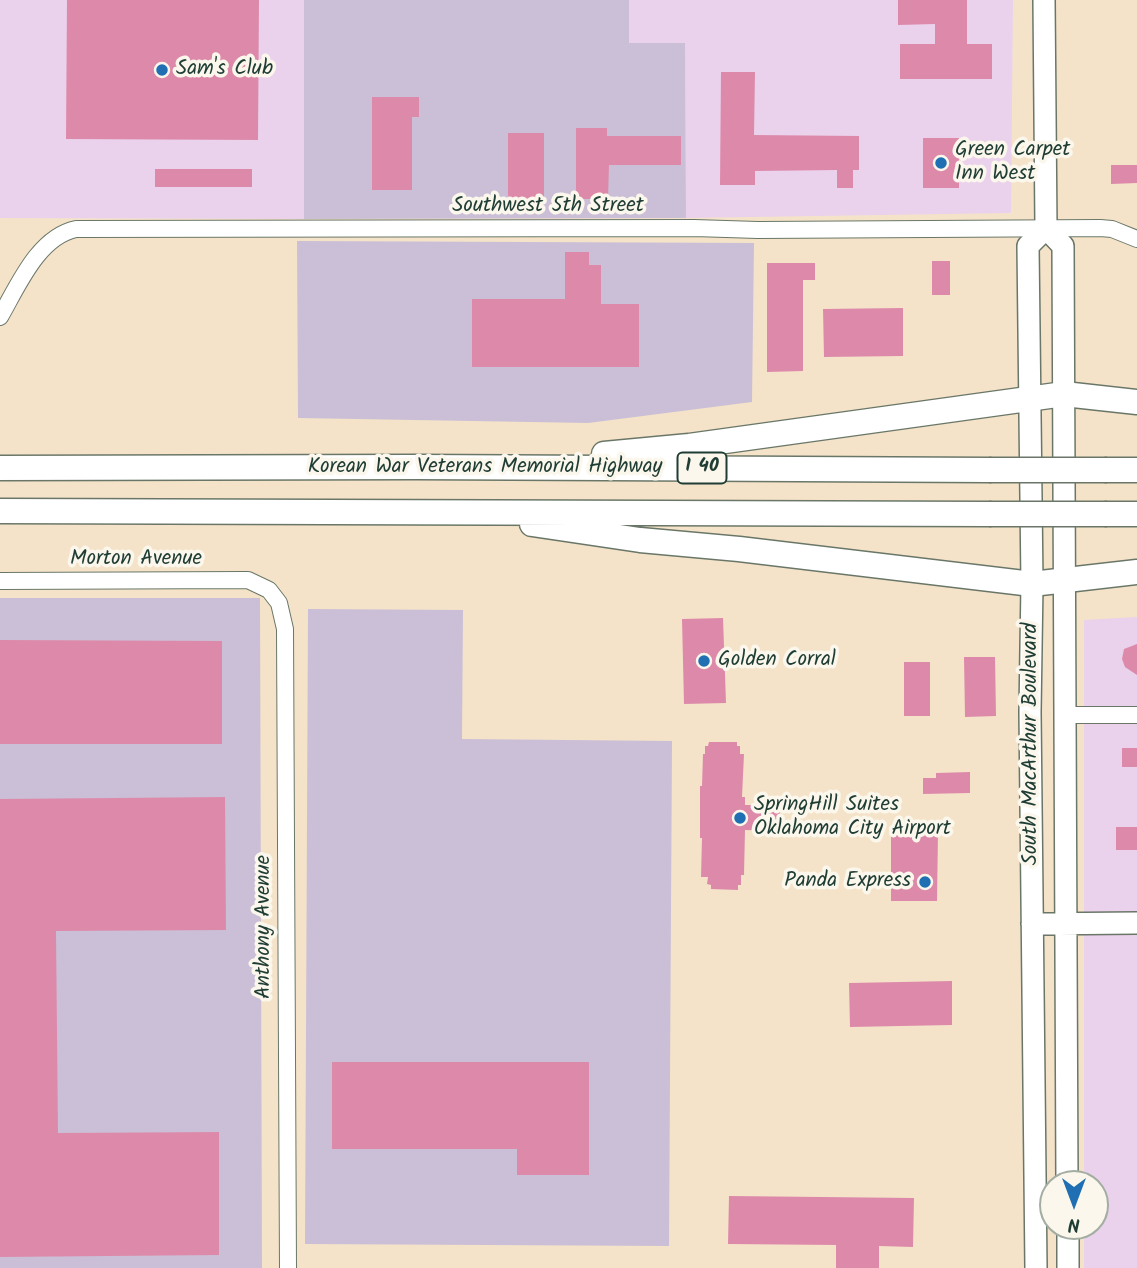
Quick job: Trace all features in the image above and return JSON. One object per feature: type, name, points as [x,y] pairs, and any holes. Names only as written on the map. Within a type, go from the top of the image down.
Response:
[{"type":"highway","points":[[415,467],[654,450],[1064,394],[1137,402]]},
{"type":"highway","name":"Korean War Veterans Memorial Highway","points":[[0,468],[1137,470]]},
{"type":"highway","name":"Korean War Veterans Memorial Highway","points":[[0,511],[1137,514]]},
{"type":"highway","points":[[456,512],[629,539],[739,549],[1032,584],[1137,572]]},
{"type":"main road","name":"South MacArthur Boulevard","points":[[1044,0],[1046,228],[1062,246],[1067,1170]]},
{"type":"main road","name":"South MacArthur Boulevard","points":[[1036,1268],[1028,246],[1046,228]]},
{"type":"main road","points":[[1032,924],[1137,923]]},
{"type":"main road","points":[[1034,1054],[1067,1099]]},
{"type":"main road","points":[[1034,1124],[1050,1125],[1054,1129],[1065,1170]]},
{"type":"main road","points":[[1068,1240],[1068,1268]]},
{"type":"street","name":"Southwest 5th Street","points":[[0,317],[41,250],[65,231],[76,229],[1046,228],[1112,229],[1137,239]]},
{"type":"street","name":"Morton Avenue","points":[[0,581],[248,580],[269,590]]},
{"type":"street","name":"Anthony Avenue","points":[[269,590],[279,603],[285,629],[288,1268]]},
{"type":"street","points":[[1065,715],[1137,715]]},
{"type":"shaded area","points":[[0,0],[304,0],[304,219],[0,218]]},
{"type":"shaded area","points":[[304,0],[629,0],[629,43],[685,43],[686,218],[304,219]]},
{"type":"shaded area","points":[[629,0],[1013,0],[1011,213],[686,218],[685,43],[629,43]]},
{"type":"shaded area","points":[[297,241],[754,243],[752,402],[588,423],[298,418]]},
{"type":"shaded area","points":[[0,598],[260,598],[262,1268],[0,1268]]},
{"type":"shaded area","points":[[308,609],[463,610],[462,739],[672,741],[669,1246],[305,1244]]},
{"type":"shaded area","points":[[1137,617],[1137,1268],[1084,1268],[1084,1240],[1109,1240],[1109,1170],[1084,1170],[1084,620]]},
{"type":"building","name":"Sam's Club","points":[[67,0],[259,0],[258,140],[66,139]]},
{"type":"building","points":[[898,0],[967,0],[967,44],[992,44],[992,79],[900,79],[900,44],[935,44],[935,24],[898,25]]},
{"type":"building","points":[[721,72],[755,72],[754,135],[859,136],[859,170],[853,170],[853,188],[837,188],[837,170],[755,171],[755,185],[720,185]]},
{"type":"building","points":[[372,97],[419,97],[419,117],[412,117],[412,190],[372,190]]},
{"type":"building","points":[[576,128],[607,128],[607,136],[681,136],[681,165],[609,165],[608,199],[576,199]]},
{"type":"building","points":[[508,133],[544,133],[544,202],[508,202]]},
{"type":"building","name":"Green Carpet Inn West","points":[[923,138],[959,138],[959,188],[923,188]]},
{"type":"building","points":[[1111,165],[1137,165],[1137,183],[1111,184]]},
{"type":"building","points":[[155,169],[252,169],[252,187],[155,187]]},
{"type":"building","points":[[565,252],[589,252],[589,265],[601,265],[601,304],[639,304],[639,367],[472,367],[472,299],[565,299]]},
{"type":"building","points":[[932,261],[950,261],[950,295],[932,295]]},
{"type":"building","points":[[767,263],[815,263],[815,280],[803,280],[803,371],[767,372]]},
{"type":"building","points":[[903,308],[903,356],[824,357],[823,309]]},
{"type":"building","name":"Golden Corral","points":[[723,618],[726,703],[684,704],[682,619]]},
{"type":"building","points":[[0,640],[222,641],[222,744],[0,744]]},
{"type":"building","points":[[1137,644],[1137,675],[1125,667],[1122,659],[1124,649]]},
{"type":"building","points":[[964,657],[995,657],[996,716],[965,717]]},
{"type":"building","points":[[904,662],[930,662],[930,716],[904,716]]},
{"type":"building","name":"SpringHill Suites Oklahoma City Airport","points":[[709,742],[737,742],[737,746],[740,746],[740,754],[744,754],[742,797],[745,797],[745,805],[780,805],[780,831],[745,830],[744,875],[741,875],[738,890],[711,889],[711,885],[707,884],[708,877],[701,877],[700,786],[703,754]]},
{"type":"building","points":[[1122,748],[1137,748],[1137,767],[1122,767]]},
{"type":"building","points":[[970,772],[970,793],[923,794],[923,778],[936,778],[936,773]]},
{"type":"building","points":[[225,797],[226,930],[56,931],[58,1133],[219,1132],[219,1255],[0,1257],[0,799]]},
{"type":"building","points":[[1116,827],[1137,827],[1137,850],[1116,850]]},
{"type":"building","points":[[891,833],[938,833],[937,901],[891,901]]},
{"type":"building","points":[[952,981],[952,1025],[850,1027],[849,983]]},
{"type":"building","points":[[332,1062],[589,1062],[589,1175],[517,1175],[517,1149],[332,1149]]},
{"type":"building","points":[[729,1196],[914,1198],[913,1247],[879,1246],[879,1268],[836,1268],[836,1245],[728,1244]]},
{"type":"place","name":"Sam's Club","points":[[162,70]]},
{"type":"place","name":"Green Carpet Inn West","points":[[941,163]]},
{"type":"place","name":"Golden Corral","points":[[704,661]]},
{"type":"place","name":"SpringHill Suites Oklahoma City Airport","points":[[740,818]]},
{"type":"place","name":"Panda Express","points":[[925,882]]}]
